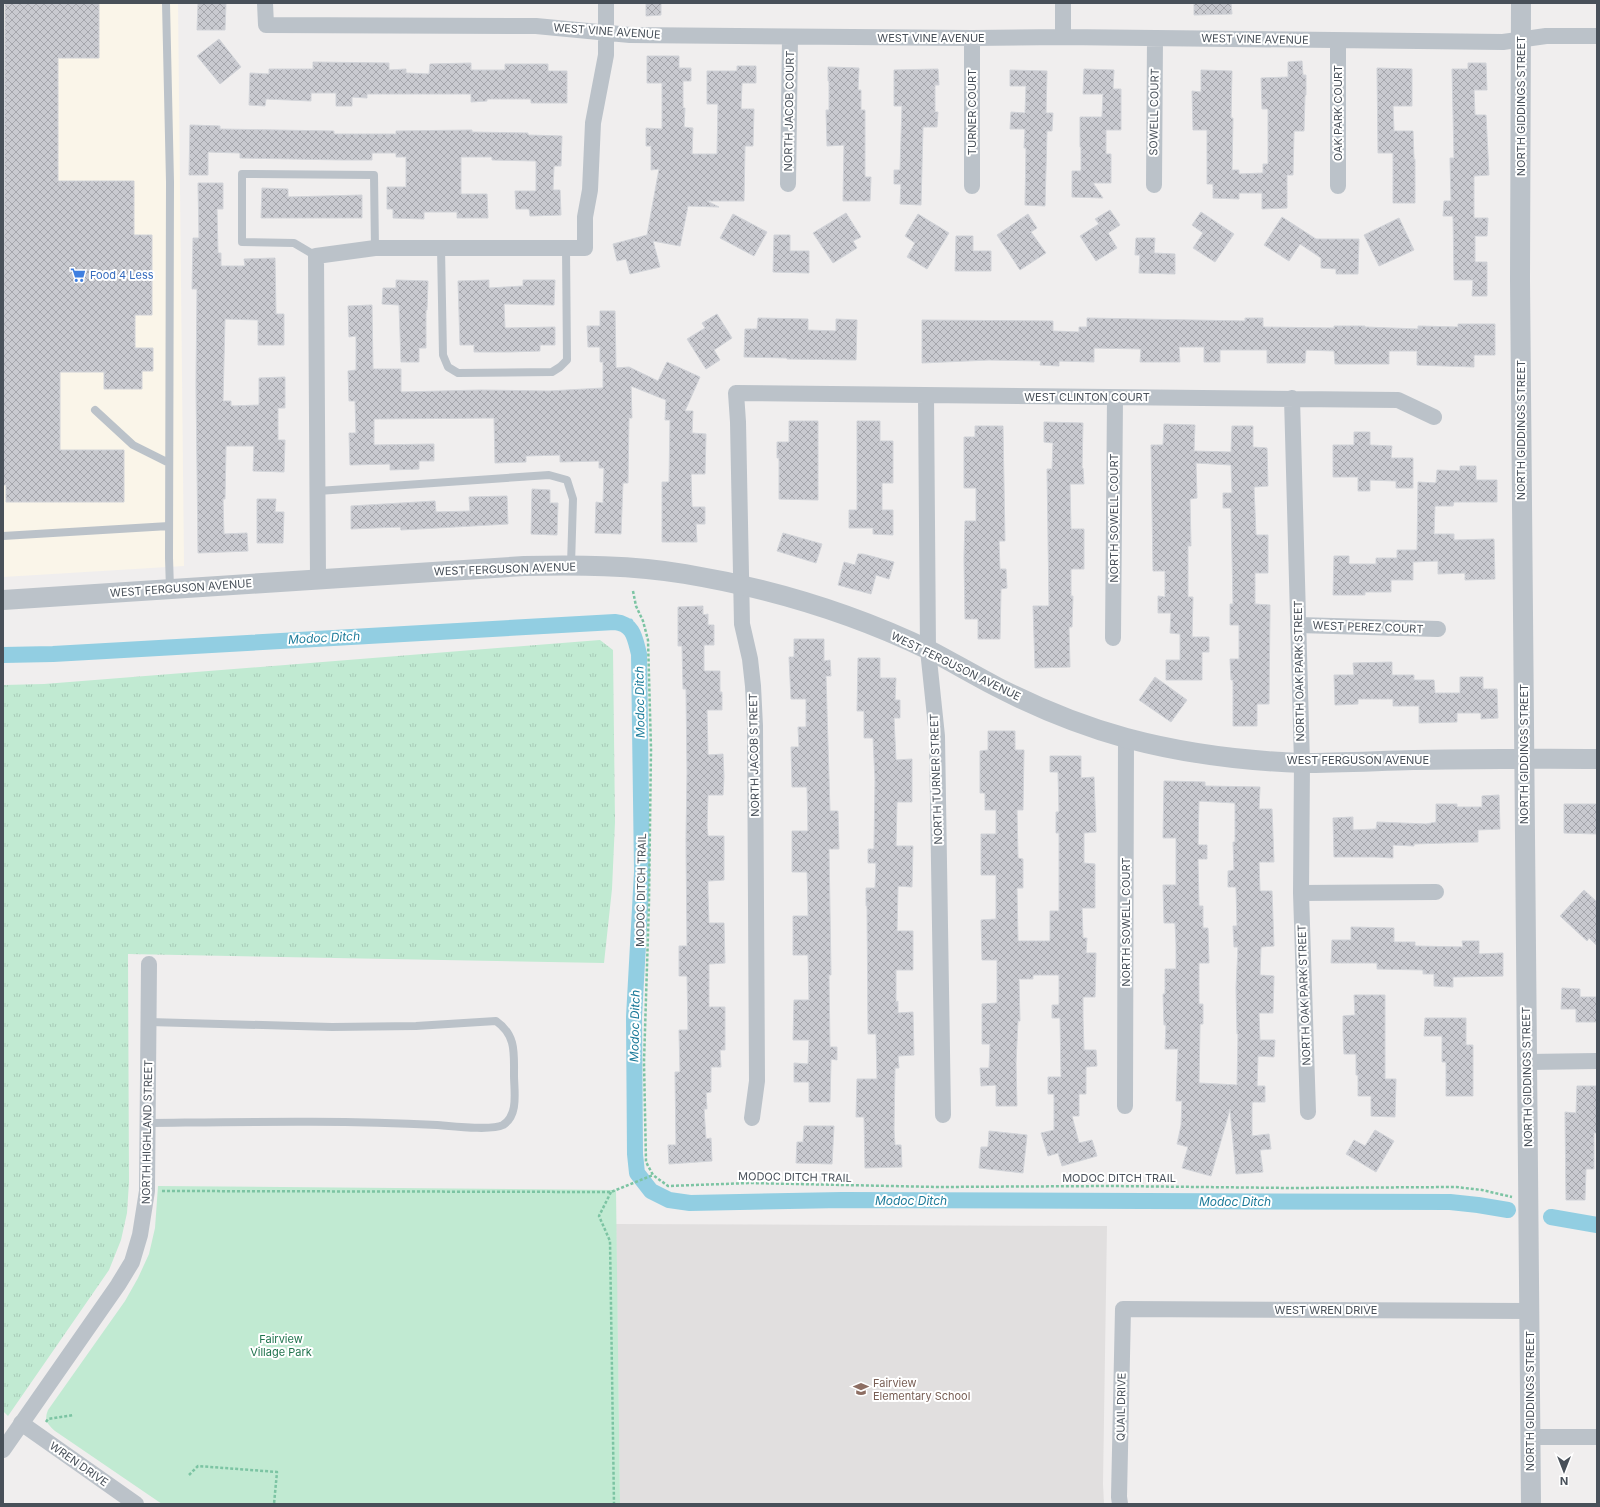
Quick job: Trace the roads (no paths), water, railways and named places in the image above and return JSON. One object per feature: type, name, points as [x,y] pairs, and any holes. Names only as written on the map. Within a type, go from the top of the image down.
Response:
[{"type":"street","name":"WEST VINE AVENUE","points":[[266,3],[266,25],[536,26],[630,35],[972,38],[1063,37],[1503,42],[1546,36],[1597,36]]},
{"type":"street","points":[[318,579],[316,256],[375,248],[585,248],[585,218],[590,190],[593,123],[606,55],[606,3]]},
{"type":"street","points":[[1063,3],[1063,37]]},
{"type":"street","name":"NORTH GIDDINGS STREET","points":[[1521,3],[1520,280],[1531,1504]]},
{"type":"street","name":"NORTH JACOB COURT","points":[[788,184],[790,37]]},
{"type":"street","name":"TURNER COURT","points":[[972,38],[972,186]]},
{"type":"street","name":"SOWELL COURT","points":[[1154,186],[1155,38]]},
{"type":"street","name":"OAK PARK COURT","points":[[1338,40],[1338,186]]},
{"type":"street","name":"WEST CLINTON COURT","points":[[736,393],[1398,400],[1434,417]]},
{"type":"street","name":"NORTH JACOB STREET","points":[[736,393],[738,422],[740,585],[742,624],[750,659],[755,726],[757,1081],[752,1118]]},
{"type":"street","name":"NORTH TURNER STREET","points":[[926,396],[928,650],[937,736],[943,1115]]},
{"type":"street","name":"NORTH SOWELL COURT","points":[[1113,638],[1115,398]]},
{"type":"street","name":"NORTH OAK PARK STREET","points":[[1292,398],[1302,763],[1301,893],[1308,1112]]},
{"type":"street","name":"WEST FERGUSON AVENUE","points":[[3,600],[524,566],[571,566],[641,569],[684,574],[740,585],[800,600],[859,621],[928,650],[1000,688],[1060,717],[1126,738],[1187,752],[1302,763],[1524,758],[1597,759]]},
{"type":"street","name":"WEST PEREZ COURT","points":[[1298,625],[1438,629]]},
{"type":"street","name":"NORTH SOWELL COURT","points":[[1125,1106],[1126,738]]},
{"type":"street","points":[[1301,893],[1436,892]]},
{"type":"street","name":"NORTH HIGHLAND STREET","points":[[3,1450],[132,1262],[140,1235],[147,1191],[150,964]]},
{"type":"street","points":[[1528,1062],[1597,1061]]},
{"type":"street","name":"WEST WREN DRIVE","points":[[1123,1309],[1530,1311]]},
{"type":"street","name":"QUAIL DRIVE","points":[[1120,1504],[1123,1309]]},
{"type":"street","name":"WREN DRIVE","points":[[21,1423],[136,1504]]},
{"type":"street","points":[[1530,1437],[1597,1437]]},
{"type":"lane","points":[[166,3],[170,182],[170,589]]},
{"type":"lane","points":[[316,256],[294,242],[242,242],[242,174],[374,175],[375,248]]},
{"type":"lane","points":[[441,248],[443,355],[448,366],[458,373],[552,372],[560,367],[566,360],[566,248]]},
{"type":"lane","points":[[95,410],[133,445],[169,463]]},
{"type":"lane","points":[[318,491],[549,475],[567,480],[573,499],[571,566]]},
{"type":"lane","points":[[3,536],[169,526]]},
{"type":"lane","points":[[149,1022],[416,1026],[496,1021],[505,1028],[512,1040],[514,1061],[514,1108],[511,1119],[501,1126],[485,1128],[386,1122],[268,1121],[149,1123]]},
{"type":"waterway","name":"Modoc Ditch","points":[[627,626],[631,621]]},
{"type":"waterway","name":"Modoc Ditch","points":[[3,655],[53,654],[615,622],[621,623],[630,629],[633,633],[639,654],[642,872],[634,1017],[635,1154],[637,1173],[651,1191],[669,1200],[690,1203],[842,1200],[1450,1202],[1508,1210]]},
{"type":"waterway","name":"Modoc Ditch","points":[[1551,1217],[1597,1225]]},
{"type":"place","name":"Food 4 Less","points":[[78,275]]},
{"type":"place","name":"Fairview Elementary School","points":[[861,1389]]},
{"type":"park label","name":"Fairview Village Park","points":[[281,1345]]}]
